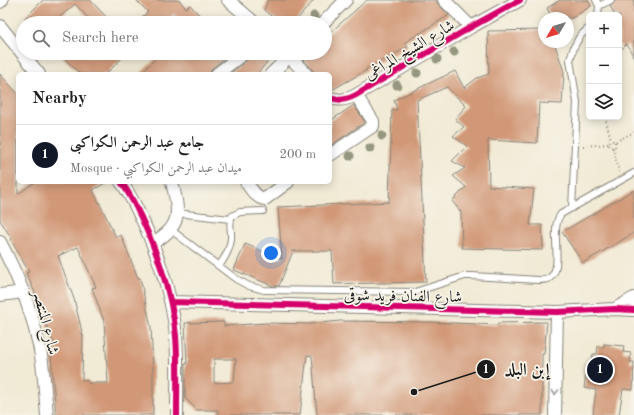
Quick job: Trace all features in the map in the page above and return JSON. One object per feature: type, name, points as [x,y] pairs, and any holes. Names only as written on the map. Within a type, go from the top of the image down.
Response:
[{"type":"street","points":[[228,0],[247,16]]},
{"type":"street","points":[[330,16],[346,0]]},
{"type":"street","points":[[444,0],[471,27]]},
{"type":"street","name":"شارع الشيخ المراغى","points":[[332,98],[338,100],[347,99],[356,95],[520,0]]},
{"type":"street","points":[[0,26],[16,46]]},
{"type":"street","points":[[28,60],[37,72]]},
{"type":"street","points":[[220,72],[235,60]]},
{"type":"street","points":[[273,72],[284,60]]},
{"type":"street","points":[[294,60],[304,72]]},
{"type":"street","points":[[332,154],[373,126],[373,121],[356,95]]},
{"type":"street","points":[[127,184],[152,243],[171,302],[176,335],[177,415]]},
{"type":"street","points":[[152,243],[163,238],[171,230],[176,218],[178,206],[172,184]]},
{"type":"street","points":[[248,184],[257,196],[262,199],[285,184]]},
{"type":"street","name":"شارع المنتصر","points":[[0,242],[12,263],[33,319],[39,346],[48,415]]},
{"type":"street","points":[[0,295],[24,292]]},
{"type":"street","points":[[615,309],[634,298]]},
{"type":"street","name":"شارع الفنان فريد شوقى","points":[[171,302],[557,312],[615,309],[634,310]]},
{"type":"street","points":[[555,415],[557,312]]},
{"type":"lane","points":[[596,0],[599,6],[598,12]]},
{"type":"lane","points":[[599,6],[611,0]]},
{"type":"lane","points":[[572,208],[577,102],[570,60],[574,47],[580,36],[586,31]]},
{"type":"lane","points":[[171,230],[236,279],[249,286],[264,290],[415,292],[465,276],[538,280],[548,279],[554,273],[556,264],[557,221],[561,214],[634,173]]},
{"type":"lane","points":[[219,266],[224,260],[230,247],[230,219],[237,212],[264,211]]},
{"type":"lane","points":[[177,213],[230,219]]},
{"type":"path","points":[[606,120],[611,140],[615,142]]},
{"type":"path","points":[[613,148],[616,144],[615,142],[634,132]]},
{"type":"path","points":[[575,147],[608,144],[611,140]]},
{"type":"path","points":[[608,144],[611,148],[613,148],[621,180]]},
{"type":"building","points":[[43,0],[90,0],[105,16],[86,16],[75,4],[61,16],[27,16]]},
{"type":"building","points":[[136,0],[179,0],[186,8],[190,5],[200,16],[176,16],[174,14],[172,16],[143,16],[148,12]]},
{"type":"building","points":[[268,0],[314,0],[300,16],[271,16],[264,10]]},
{"type":"building","points":[[367,0],[435,0],[449,15],[404,43],[408,47],[366,69],[367,70],[332,90],[332,72],[314,72],[304,60],[332,60],[332,31]]},
{"type":"building","points":[[560,0],[588,0],[591,6],[574,17],[574,12],[549,12],[547,8]]},
{"type":"building","points":[[615,0],[634,0],[634,58],[627,44],[622,49],[622,12],[613,12],[610,6]]},
{"type":"building","points":[[538,30],[538,48],[556,48],[564,72],[562,104],[539,103],[537,143],[488,140],[489,186],[534,189],[530,225],[542,225],[543,250],[462,248],[461,212],[452,201],[466,187],[453,176],[465,168],[452,161],[467,146],[453,136],[464,127],[455,119],[466,106],[447,87],[417,100],[426,282],[334,284],[332,251],[293,251],[279,286],[273,286],[234,270],[245,244],[282,259],[278,207],[389,202],[392,110],[397,110],[394,100],[455,71],[464,88],[477,78],[489,74],[488,31]]},
{"type":"building","points":[[66,60],[120,60],[108,72],[78,72]]},
{"type":"building","points":[[154,60],[223,60],[212,68],[211,72],[142,72]]},
{"type":"building","points":[[248,60],[269,60],[259,72],[232,72]]},
{"type":"building","points":[[0,74],[16,92],[16,184],[18,184],[18,194],[32,184],[104,184],[93,190],[116,237],[121,235],[138,278],[140,278],[151,327],[153,415],[56,415],[50,345],[54,344],[39,307],[41,306],[26,273],[29,272],[11,240],[12,239],[0,220]],"holes":[[[78,247],[96,287],[92,288],[104,321],[108,383],[88,383],[88,381],[82,380],[83,336],[74,299],[58,256]]]},
{"type":"building","points":[[354,105],[365,122],[332,145],[332,120]]},
{"type":"building","points":[[634,190],[634,233],[583,263],[562,232]]},
{"type":"building","points":[[340,321],[430,322],[498,325],[498,323],[547,322],[544,354],[542,354],[542,415],[317,415],[312,356],[307,355],[300,415],[218,415],[218,410],[197,410],[185,398],[185,364],[187,364],[185,323],[224,322],[224,326],[266,323],[310,324]],"holes":[[[214,359],[236,359],[234,382],[214,383]]]},
{"type":"building","points":[[604,344],[624,346],[623,352],[631,353],[630,362],[634,362],[633,390],[623,389],[619,415],[593,415],[596,390],[584,388],[586,374],[590,375],[593,354],[597,354],[598,346],[604,347]]},
{"type":"cycle path","points":[[332,99],[343,100],[356,95],[520,0]]},
{"type":"cycle path","points":[[122,184],[134,203],[155,251],[171,302],[177,346],[177,415]]},
{"type":"cycle path","points":[[171,302],[557,312],[615,309],[634,310]]},
{"type":"place","name":"جامع عبد الرحمن الكواكبى","points":[[600,370]]},
{"type":"place","name":"إبن البلد","points":[[414,392]]}]
